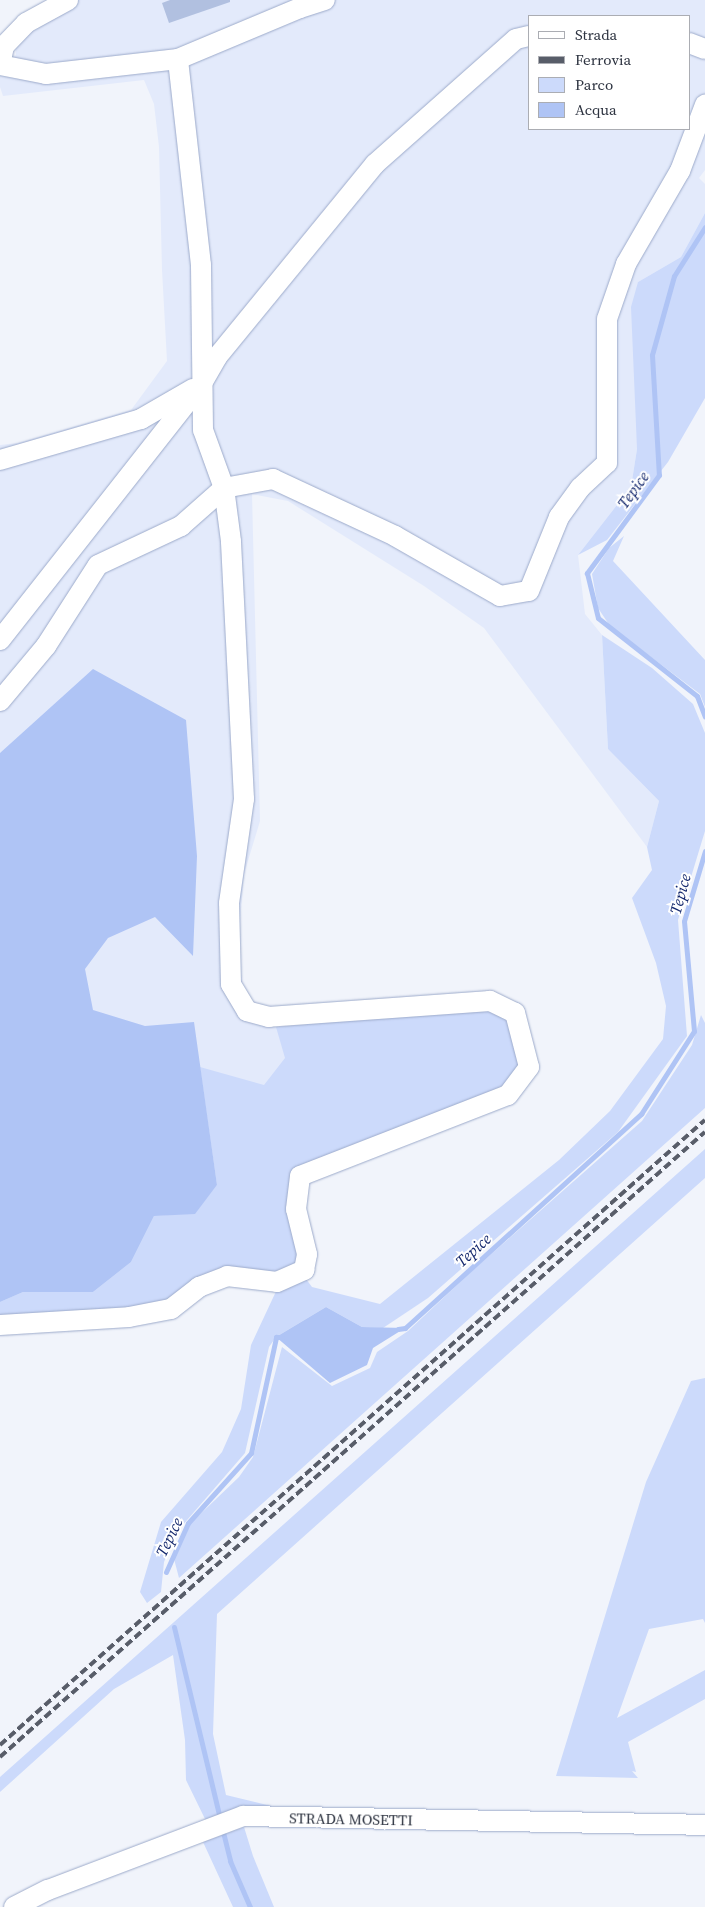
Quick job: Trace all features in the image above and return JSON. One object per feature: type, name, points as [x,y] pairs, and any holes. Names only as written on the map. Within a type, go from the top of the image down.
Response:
[{"type":"street","points":[[68,0],[26,23],[4,46],[0,65],[46,74],[178,59],[300,8],[325,0]]},
{"type":"street","points":[[0,640],[201,385],[217,357],[375,164],[516,39],[528,36]]},
{"type":"street","points":[[690,43],[705,49]]},
{"type":"street","points":[[0,1325],[129,1317],[171,1309],[199,1287],[227,1276],[277,1282],[304,1270],[307,1254],[296,1209],[300,1176],[508,1095],[528,1067],[515,1013],[490,1001],[269,1017],[247,1011],[231,984],[229,903],[244,799],[231,541],[224,488],[203,430],[201,265],[178,59]]},
{"type":"street","points":[[0,701],[46,646],[98,565],[181,526],[224,488],[273,479],[395,536],[500,596],[529,591],[559,517],[580,488],[607,463],[607,319],[626,264],[680,171],[705,105]]},
{"type":"street","points":[[0,460],[140,419],[201,385]]},
{"type":"street","name":"STRADA MOSETTI","points":[[14,1907],[48,1890],[243,1816],[705,1825]]},
{"type":"shaded area","points":[[72,0],[705,0],[705,170],[699,178],[705,184],[705,213],[681,257],[638,282],[637,449],[631,487],[578,555],[585,614],[602,635],[608,749],[659,801],[647,847],[484,628],[424,586],[288,501],[252,494],[260,821],[244,874],[238,947],[243,992],[276,1027],[495,1007],[496,1093],[291,1174],[288,1207],[299,1262],[0,1317],[0,445],[18,443],[131,410],[167,361],[162,270],[159,147],[154,104],[144,80],[3,96],[0,87],[0,73],[16,55],[15,39]]},
{"type":"green space","points":[[705,213],[705,398],[668,462],[607,540],[578,555],[631,487],[637,449],[631,307],[638,282],[681,257]]},
{"type":"green space","points":[[624,536],[613,561],[705,660],[705,707],[700,694],[610,626],[598,608],[592,574],[609,548]]},
{"type":"green space","points":[[602,635],[652,668],[693,704],[705,733],[705,831],[678,920],[687,1036],[618,1132],[428,1298],[383,1328],[362,1327],[326,1307],[276,1337],[269,1347],[245,1453],[175,1534],[164,1562],[161,1592],[147,1603],[140,1592],[161,1522],[222,1452],[241,1409],[251,1345],[279,1285],[306,1279],[312,1287],[380,1304],[559,1160],[610,1111],[663,1039],[666,1006],[656,963],[632,898],[652,870],[647,847],[659,801],[608,749]]},
{"type":"green space","points":[[495,1007],[514,1021],[520,1068],[496,1093],[291,1174],[288,1207],[299,1262],[280,1275],[211,1274],[157,1307],[0,1317],[0,1302],[23,1292],[93,1292],[131,1262],[154,1216],[195,1213],[217,1185],[200,1067],[264,1085],[285,1058],[276,1027]]},
{"type":"green space","points":[[701,1015],[705,1023],[705,1108],[179,1578],[174,1559],[191,1523],[239,1477],[253,1457],[282,1347],[332,1386],[370,1368],[377,1352],[408,1331],[472,1271],[642,1121],[692,1045]]},
{"type":"green space","points":[[705,1149],[705,1178],[217,1614],[213,1734],[226,1795],[271,1806],[206,1821],[186,1780],[185,1740],[173,1655],[114,1689],[0,1792],[0,1777]]},
{"type":"green space","points":[[705,1378],[705,1623],[703,1619],[649,1629],[617,1718],[705,1670],[705,1699],[628,1742],[636,1772],[632,1771],[638,1778],[556,1776],[646,1482],[691,1381]]},
{"type":"green space","points":[[244,1827],[253,1856],[274,1907],[233,1907],[203,1842]]},
{"type":"water","points":[[93,669],[186,720],[197,856],[193,956],[155,917],[108,938],[85,969],[93,1010],[145,1026],[194,1022],[217,1185],[195,1214],[154,1216],[131,1262],[93,1292],[23,1292],[0,1302],[0,753]]},
{"type":"water","points":[[326,1307],[362,1327],[405,1328],[373,1348],[367,1365],[330,1383],[276,1337]]},
{"type":"building","points":[[170,0],[230,0],[230,2],[169,23],[162,3]]},
{"type":"waterway","name":"Tepice","points":[[705,227],[674,276],[652,355],[659,475],[587,573],[598,618],[697,696],[705,717]]},
{"type":"waterway","name":"Tepice","points":[[398,1329],[405,1328],[641,1114],[694,1031],[684,921],[705,851]]},
{"type":"waterway","name":"Tepice","points":[[166,1572],[188,1523],[251,1453],[276,1337],[282,1337]]},
{"type":"waterway","name":"Tepice","points":[[174,1627],[220,1819]]},
{"type":"waterway","name":"Tepice","points":[[222,1828],[230,1861],[250,1907]]},
{"type":"railway","points":[[0,1745],[705,1120]]},
{"type":"railway","points":[[0,1757],[705,1132]]}]
